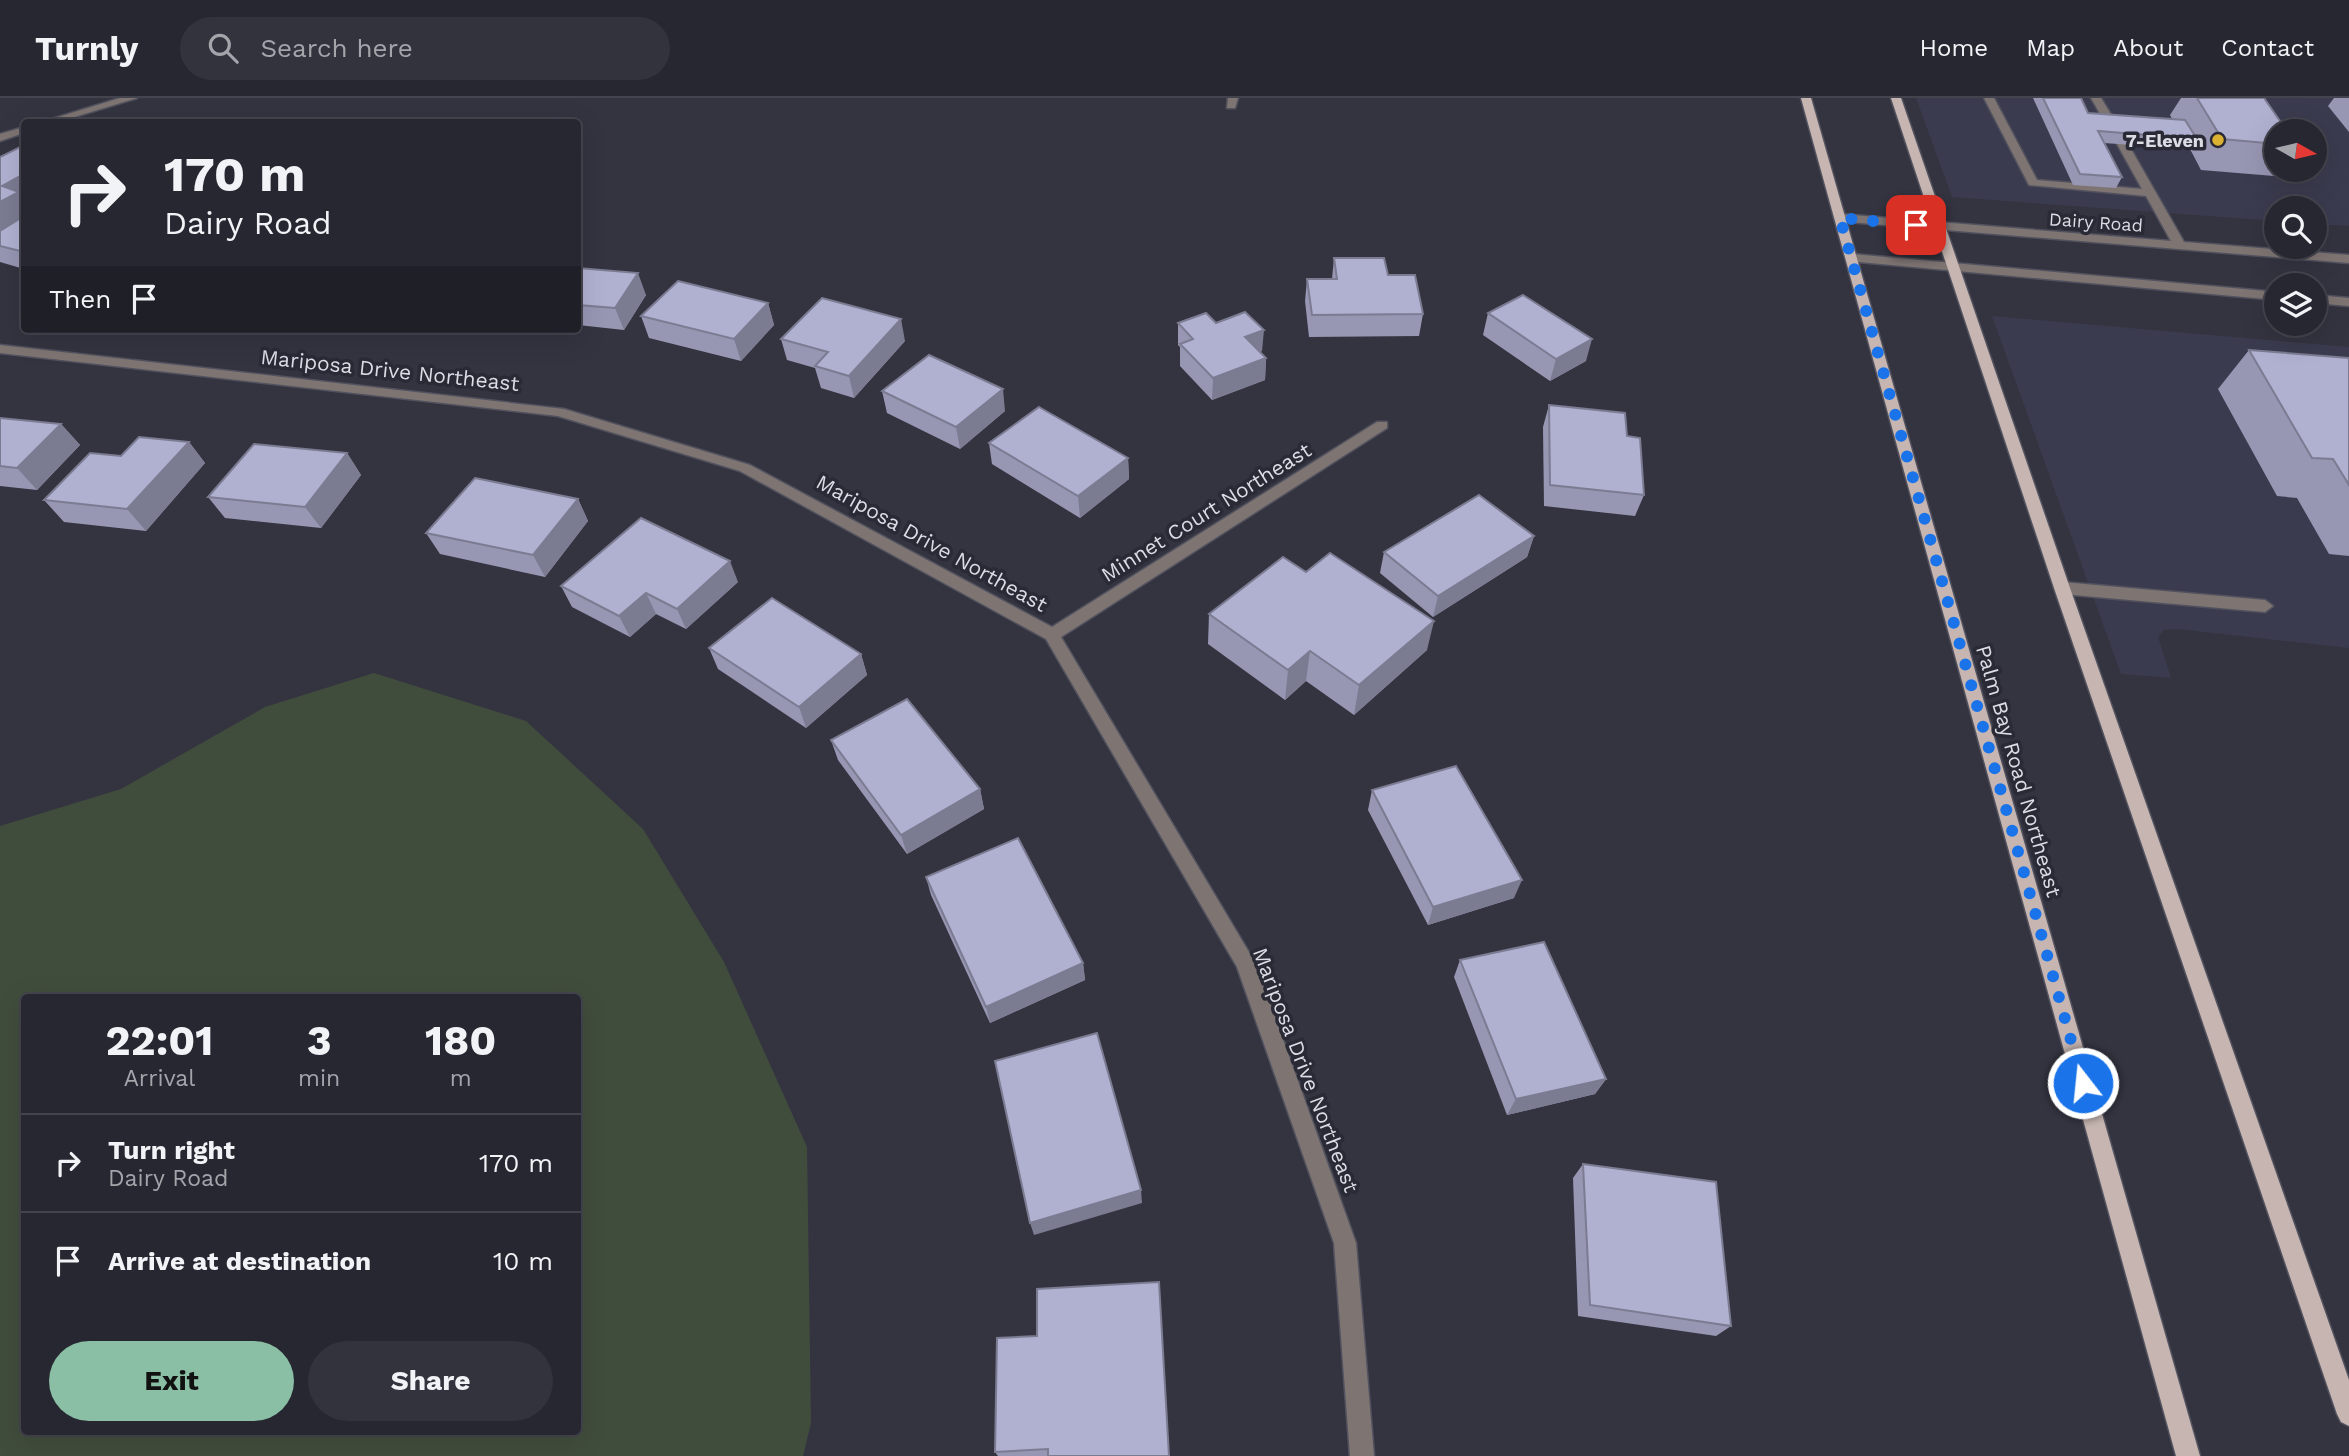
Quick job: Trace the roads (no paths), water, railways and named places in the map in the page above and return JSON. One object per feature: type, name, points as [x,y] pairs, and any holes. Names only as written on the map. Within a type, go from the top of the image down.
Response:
[{"type":"main road","name":"Palm Bay Road Northeast","points":[[1806,98],[2188,1456]]},
{"type":"main road","points":[[1896,98],[2062,588],[2349,1414]]},
{"type":"street","points":[[67,116],[104,98]]},
{"type":"street","points":[[58,119],[132,98]]},
{"type":"street","points":[[1989,98],[2033,183],[2151,193]]},
{"type":"street","points":[[2096,98],[2112,126]]},
{"type":"street","points":[[0,138],[21,131]]},
{"type":"street","points":[[2123,144],[2180,246]]},
{"type":"street","name":"Dairy Road","points":[[1840,218],[2349,259]]},
{"type":"street","points":[[1852,258],[2264,295]]},
{"type":"street","points":[[2327,300],[2349,302]]},
{"type":"street","name":"Mariposa Drive Northeast","points":[[0,349],[559,412],[746,467],[1052,635],[1246,964],[1345,1243],[1362,1456]]},
{"type":"street","name":"Minnet Court Northeast","points":[[1052,635],[1382,425]]},
{"type":"street","points":[[2062,588],[2265,606]]},
{"type":"place","name":"7-Eleven","points":[[2218,140]]}]
